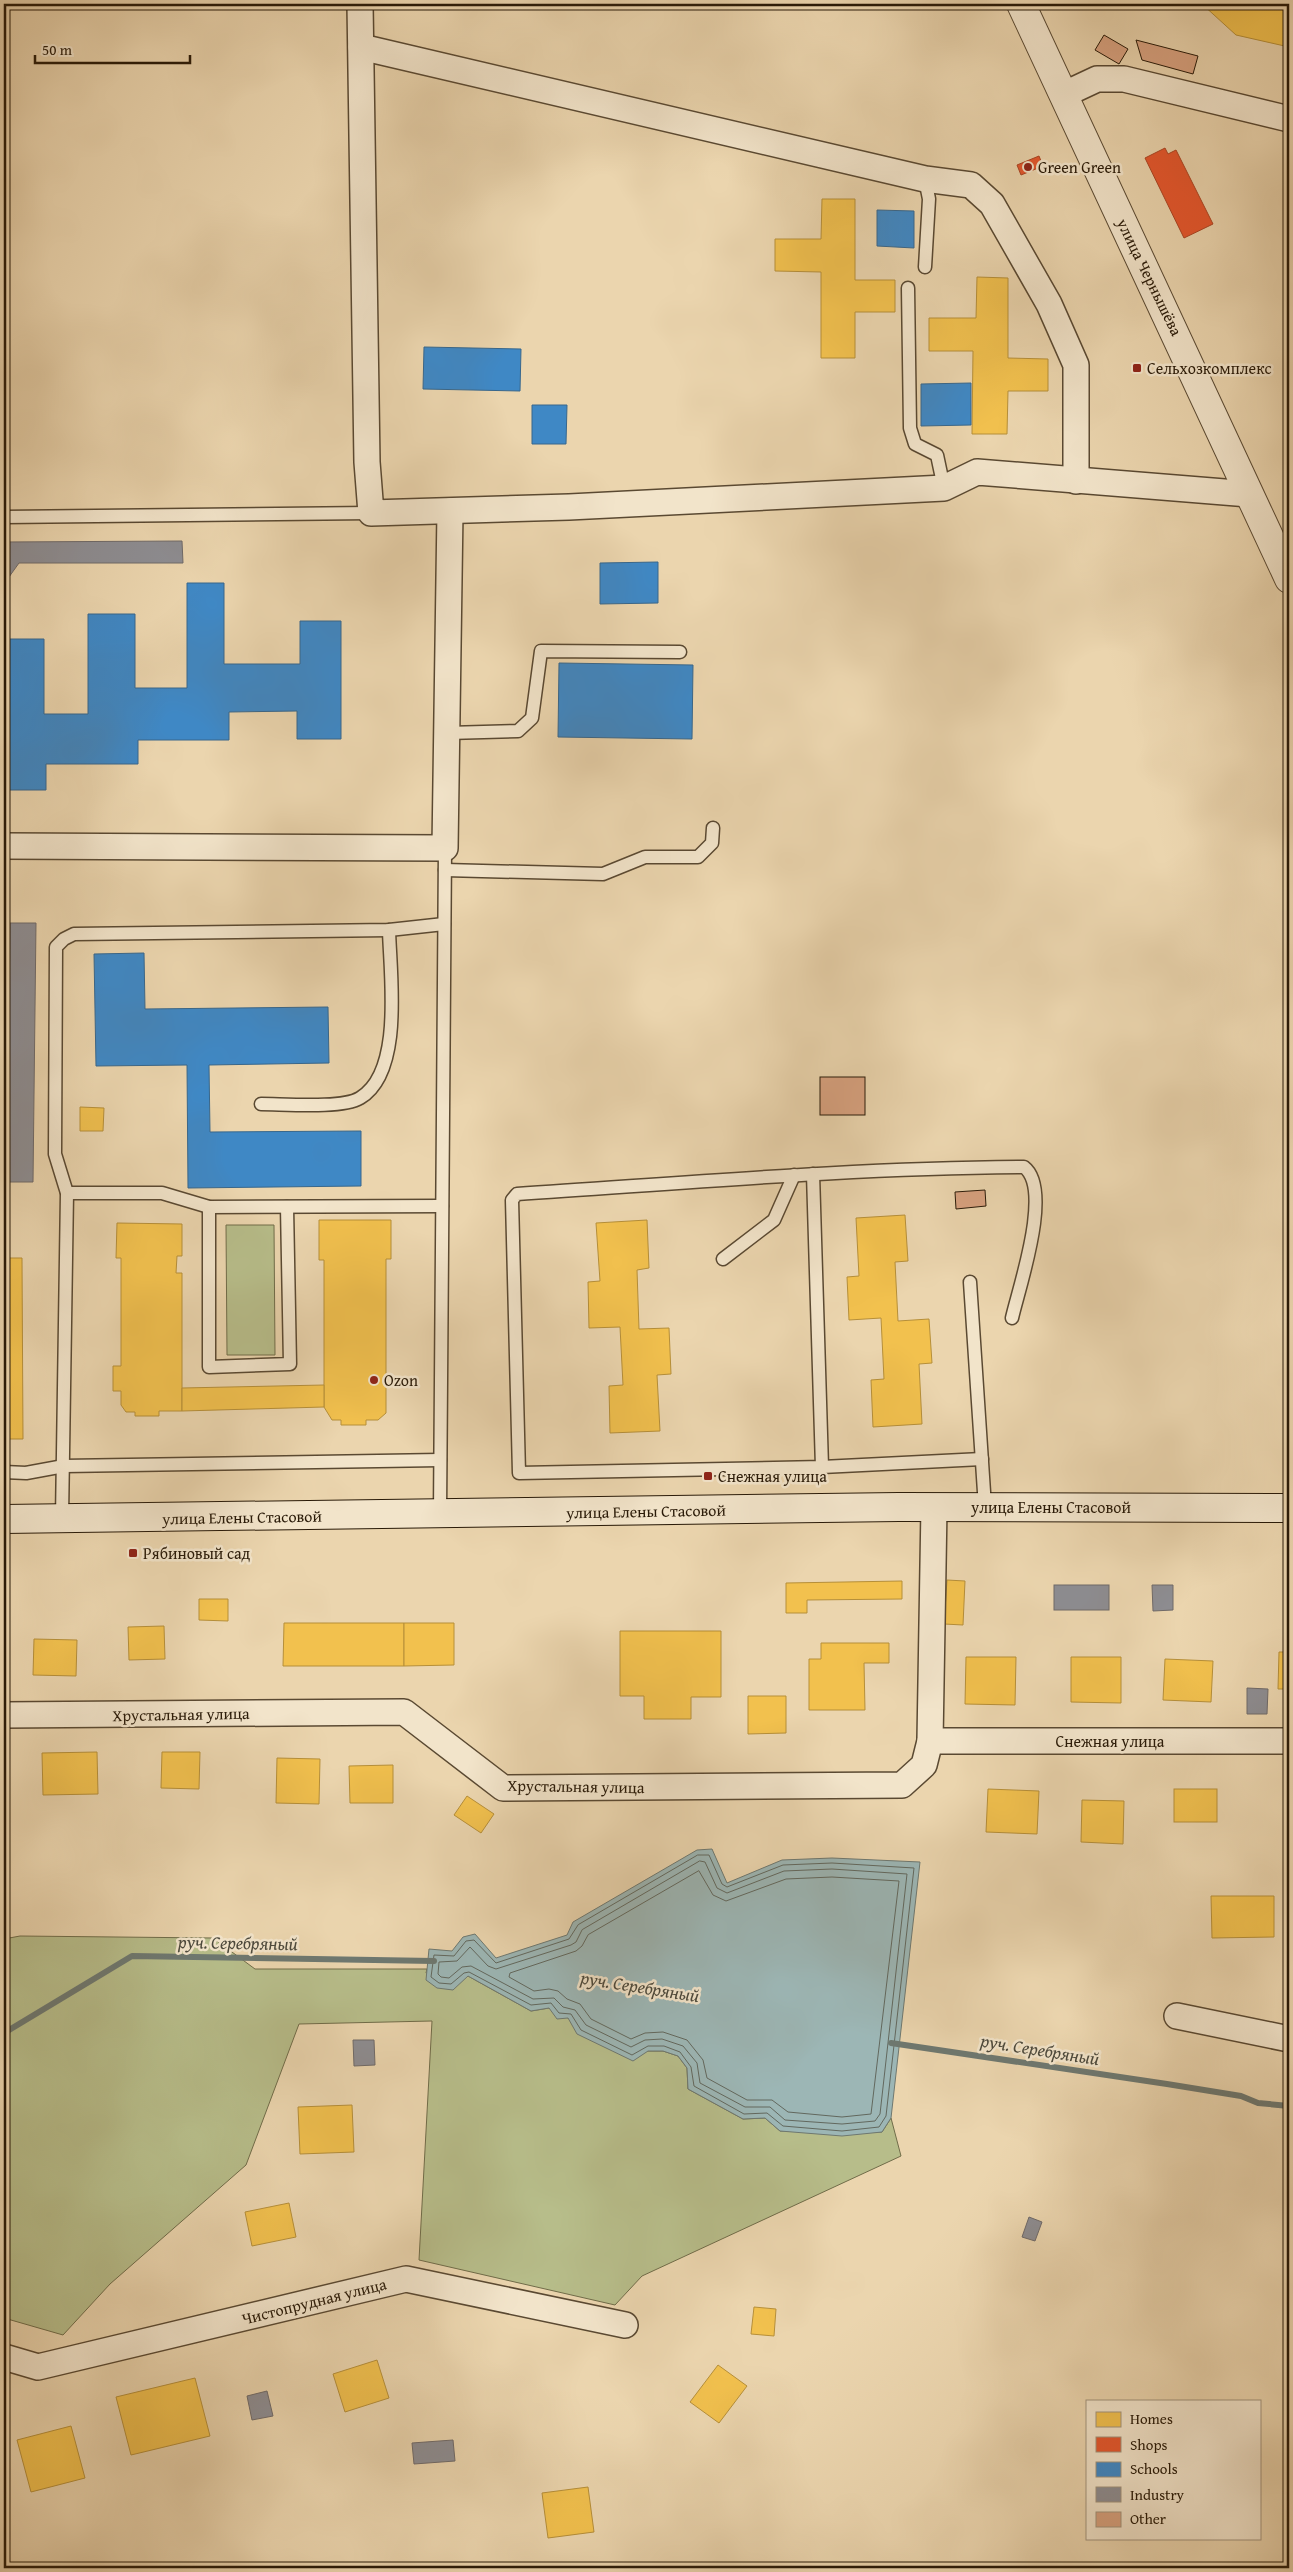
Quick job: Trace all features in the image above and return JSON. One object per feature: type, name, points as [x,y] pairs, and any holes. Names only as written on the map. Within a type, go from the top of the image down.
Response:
[{"type":"main road","name":"улица Чернышёва","points":[[1021,4],[1065,94],[1289,579]]},
{"type":"main road","name":"улица Елены Стасовой","points":[[4,1519],[985,1506],[1289,1508]]},
{"type":"street","points":[[360,4],[367,462],[371,513],[944,488],[977,472],[1249,494]]},
{"type":"street","points":[[361,47],[925,180],[971,185],[992,204],[1050,304],[1076,365],[1076,481]]},
{"type":"street","points":[[1065,94],[1097,79],[1124,79],[1289,119]]},
{"type":"street","points":[[4,846],[445,859],[450,511]]},
{"type":"street","points":[[930,1741],[934,1507]]},
{"type":"street","name":"Хрустальная улица","points":[[4,1715],[404,1712],[503,1788],[902,1785],[924,1765],[930,1741]]},
{"type":"street","name":"Снежная улица","points":[[930,1741],[1289,1741]]},
{"type":"street","points":[[1177,2016],[1289,2039]]},
{"type":"street","name":"Чистопрудная улица","points":[[4,2357],[38,2368],[406,2279],[625,2325]]},
{"type":"lane","points":[[925,180],[929,200],[925,267]]},
{"type":"lane","points":[[908,288],[910,428],[915,444],[937,455],[944,488]]},
{"type":"lane","points":[[4,517],[371,513]]},
{"type":"lane","points":[[448,733],[518,731],[532,718],[541,651],[680,652]]},
{"type":"lane","points":[[440,1514],[445,859],[603,874],[645,858],[698,857],[712,843],[713,828]]},
{"type":"lane","points":[[62,1518],[67,1193],[55,1154],[56,946],[74,934],[389,930],[444,924]]},
{"type":"lane","points":[[261,1104],[343,1104],[360,1098],[375,1084],[386,1057],[391,1029],[389,930]]},
{"type":"lane","points":[[982,1459],[822,1467],[519,1473],[512,1200],[517,1194],[794,1175],[922,1168],[1024,1167],[1031,1172],[1036,1195],[1035,1220],[1012,1318]]},
{"type":"lane","points":[[813,1174],[822,1467]]},
{"type":"lane","points":[[722,1259],[774,1220],[794,1175]]},
{"type":"lane","points":[[67,1193],[162,1193],[209,1208],[442,1206]]},
{"type":"lane","points":[[209,1208],[209,1367],[290,1364],[287,1207]]},
{"type":"lane","points":[[970,1282],[985,1506]]},
{"type":"lane","points":[[4,1472],[26,1473],[64,1466],[440,1460]]},
{"type":"green space","points":[[226,1225],[274,1225],[275,1355],[227,1355]]},
{"type":"green space","points":[[20,1936],[213,1938],[255,1969],[427,1969],[426,1973],[468,1976],[531,2011],[549,2008],[568,2018],[648,2051],[663,2051],[678,2056],[687,2068],[688,2089],[743,2119],[765,2118],[780,2131],[882,2132],[891,2118],[901,2156],[642,2276],[615,2305],[419,2260],[432,2021],[299,2024],[246,2165],[110,2284],[63,2335],[4,2318],[4,1939]]},
{"type":"water","points":[[712,1849],[727,1883],[782,1860],[832,1858],[920,1862],[891,2118],[882,2132],[842,2136],[780,2131],[765,2118],[743,2119],[688,2089],[687,2068],[678,2056],[663,2051],[648,2051],[633,2061],[577,2034],[568,2018],[557,2019],[549,2008],[531,2011],[468,1976],[453,1990],[437,1988],[426,1980],[429,1949],[452,1951],[463,1937],[475,1934],[496,1958],[567,1935],[573,1922],[697,1850]]},
{"type":"building: Homes","points":[[1202,4],[1268,4],[1289,9],[1289,47],[1236,35]]},
{"type":"building: Homes","points":[[822,199],[855,199],[855,280],[895,280],[895,312],[855,312],[855,358],[821,358],[821,272],[775,271],[775,239],[821,239]]},
{"type":"building: Homes","points":[[977,277],[1008,278],[1008,358],[1048,359],[1048,391],[1008,391],[1007,434],[972,434],[973,351],[929,351],[929,318],[976,318]]},
{"type":"building: Homes","points":[[80,1107],[104,1108],[103,1131],[80,1131]]},
{"type":"building: Homes","points":[[905,1215],[908,1261],[895,1262],[898,1321],[929,1319],[932,1363],[919,1364],[922,1424],[873,1427],[871,1380],[884,1379],[881,1318],[849,1320],[847,1277],[859,1276],[856,1218]]},
{"type":"building: Homes","points":[[319,1220],[391,1220],[391,1259],[386,1259],[386,1413],[378,1420],[366,1420],[366,1425],[341,1425],[341,1420],[332,1420],[324,1407],[324,1260],[319,1260]]},
{"type":"building: Homes","points":[[647,1220],[649,1268],[637,1270],[639,1329],[669,1328],[671,1374],[657,1375],[660,1431],[610,1433],[609,1386],[623,1385],[620,1327],[589,1328],[588,1282],[600,1281],[596,1223]]},
{"type":"building: Homes","points":[[117,1223],[182,1224],[182,1256],[177,1256],[176,1273],[182,1273],[182,1411],[159,1411],[159,1416],[135,1416],[135,1412],[126,1412],[121,1405],[121,1391],[113,1391],[113,1366],[121,1366],[121,1258],[116,1258]]},
{"type":"building: Homes","points":[[4,1258],[22,1258],[23,1439],[4,1439]]},
{"type":"building: Homes","points":[[324,1385],[324,1407],[182,1411],[182,1388]]},
{"type":"building: Homes","points":[[947,1580],[965,1581],[963,1625],[944,1624]]},
{"type":"building: Homes","points":[[902,1581],[902,1599],[807,1600],[807,1613],[786,1613],[786,1583]]},
{"type":"building: Homes","points":[[199,1599],[228,1599],[228,1621],[199,1620]]},
{"type":"building: Homes","points":[[284,1623],[404,1623],[404,1666],[283,1666]]},
{"type":"building: Homes","points":[[404,1623],[454,1623],[454,1665],[404,1666]]},
{"type":"building: Homes","points":[[164,1626],[165,1659],[129,1660],[128,1627]]},
{"type":"building: Homes","points":[[620,1631],[721,1631],[721,1697],[691,1697],[691,1719],[644,1719],[644,1696],[620,1696]]},
{"type":"building: Homes","points":[[34,1639],[77,1640],[76,1676],[33,1675]]},
{"type":"building: Homes","points":[[821,1643],[889,1643],[889,1663],[864,1663],[865,1710],[809,1710],[809,1659],[821,1659]]},
{"type":"building: Homes","points":[[1279,1652],[1289,1652],[1289,1689],[1278,1689]]},
{"type":"building: Homes","points":[[966,1657],[1016,1657],[1015,1705],[965,1704]]},
{"type":"building: Homes","points":[[1071,1657],[1121,1657],[1121,1703],[1071,1702]]},
{"type":"building: Homes","points":[[1165,1659],[1213,1661],[1211,1702],[1163,1700]]},
{"type":"building: Homes","points":[[748,1696],[786,1696],[786,1733],[748,1734]]},
{"type":"building: Homes","points":[[97,1752],[98,1794],[43,1795],[42,1753]]},
{"type":"building: Homes","points":[[162,1752],[200,1752],[199,1789],[161,1788]]},
{"type":"building: Homes","points":[[277,1758],[320,1759],[319,1804],[276,1803]]},
{"type":"building: Homes","points":[[393,1765],[393,1803],[350,1803],[349,1766]]},
{"type":"building: Homes","points":[[988,1789],[1039,1791],[1037,1834],[986,1832]]},
{"type":"building: Homes","points":[[1174,1789],[1217,1789],[1217,1822],[1174,1822]]},
{"type":"building: Homes","points":[[467,1796],[494,1814],[481,1833],[454,1815]]},
{"type":"building: Homes","points":[[1082,1800],[1124,1801],[1123,1844],[1081,1842]]},
{"type":"building: Homes","points":[[1211,1896],[1274,1896],[1274,1937],[1212,1938]]},
{"type":"building: Homes","points":[[352,2105],[354,2152],[300,2154],[298,2107]]},
{"type":"building: Homes","points":[[289,2203],[296,2237],[252,2246],[245,2212]]},
{"type":"building: Homes","points":[[754,2307],[776,2309],[774,2336],[751,2334]]},
{"type":"building: Homes","points":[[377,2360],[389,2398],[345,2412],[333,2374]]},
{"type":"building: Homes","points":[[718,2365],[747,2386],[719,2423],[690,2402]]},
{"type":"building: Homes","points":[[195,2378],[210,2436],[131,2455],[116,2397]]},
{"type":"building: Homes","points":[[71,2426],[85,2478],[31,2492],[17,2440]]},
{"type":"building: Homes","points":[[588,2487],[594,2532],[548,2538],[542,2493]]},
{"type":"building: Homes","points":[[248,2563],[248,2568],[199,2568],[199,2566]]},
{"type":"building: Shops","points":[[1165,148],[1168,154],[1176,150],[1213,224],[1184,238],[1145,158]]},
{"type":"building: Shops","points":[[1039,156],[1043,166],[1021,175],[1017,165]]},
{"type":"building: Schools","points":[[877,210],[914,211],[914,248],[877,246]]},
{"type":"building: Schools","points":[[424,347],[521,349],[520,391],[423,389]]},
{"type":"building: Schools","points":[[971,383],[971,425],[921,426],[921,384]]},
{"type":"building: Schools","points":[[532,405],[567,405],[566,444],[532,444]]},
{"type":"building: Schools","points":[[658,562],[658,603],[600,604],[600,563]]},
{"type":"building: Schools","points":[[187,583],[224,583],[224,664],[300,664],[300,621],[341,621],[341,739],[297,739],[297,711],[229,712],[229,740],[138,740],[138,764],[46,764],[46,790],[4,790],[4,639],[44,639],[44,714],[88,714],[88,614],[135,614],[135,688],[187,688]]},
{"type":"building: Schools","points":[[559,663],[693,665],[692,739],[558,737]]},
{"type":"building: Schools","points":[[144,953],[145,1009],[328,1007],[329,1063],[209,1065],[210,1132],[361,1131],[361,1186],[188,1188],[187,1065],[96,1066],[94,954]]},
{"type":"building: Industry","points":[[182,541],[183,563],[19,563],[4,584],[4,542]]},
{"type":"building: Industry","points":[[4,923],[7,923],[6,1206],[4,1206]]},
{"type":"building: Industry","points":[[10,923],[36,923],[33,1182],[7,1182]]},
{"type":"building: Industry","points":[[1054,1585],[1109,1585],[1109,1610],[1054,1610]]},
{"type":"building: Industry","points":[[1152,1585],[1173,1585],[1173,1610],[1153,1611]]},
{"type":"building: Industry","points":[[1247,1688],[1268,1689],[1267,1714],[1247,1714]]},
{"type":"building: Industry","points":[[353,2040],[374,2040],[375,2065],[354,2066]]},
{"type":"building: Industry","points":[[1029,2217],[1042,2222],[1035,2241],[1022,2237]]},
{"type":"building: Industry","points":[[267,2391],[273,2416],[252,2420],[247,2396]]},
{"type":"building: Industry","points":[[453,2440],[455,2461],[414,2464],[412,2443]]},
{"type":"building: Other","points":[[1104,35],[1128,49],[1119,64],[1095,50]]},
{"type":"building: Other","points":[[1136,40],[1198,56],[1193,74],[1142,60]]},
{"type":"building: Other","points":[[820,1077],[865,1077],[865,1115],[820,1115]]},
{"type":"building: Other","points":[[985,1190],[986,1206],[956,1209],[955,1192]]},
{"type":"waterway","name":"руч. Серебряный","points":[[4,2033],[132,1956],[434,1961]]},
{"type":"waterway","name":"руч. Серебряный","points":[[891,2043],[1167,2084],[1241,2096],[1258,2103],[1289,2106]]},
{"type":"place","name":"Green Green","points":[[1028,167]]},
{"type":"place","name":"Сельхозкомплекс","points":[[1137,368]]},
{"type":"place","name":"Ozon","points":[[374,1380]]},
{"type":"place","name":"Снежная улица","points":[[708,1476]]},
{"type":"place","name":"Рябиновый сад","points":[[133,1553]]}]
